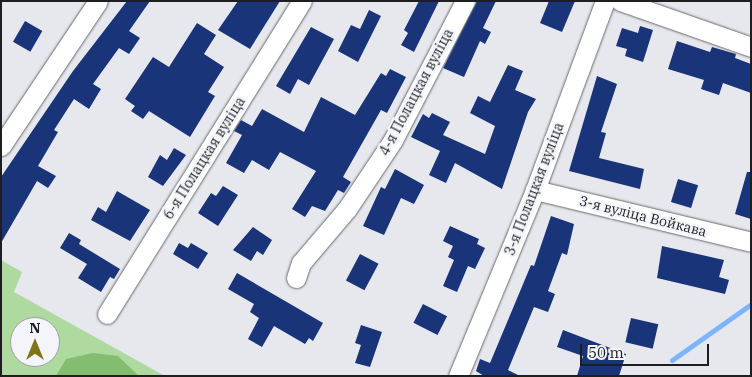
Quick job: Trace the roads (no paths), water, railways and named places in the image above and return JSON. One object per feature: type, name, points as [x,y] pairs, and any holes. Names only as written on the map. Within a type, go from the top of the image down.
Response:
[{"type":"street","points":[[1,146],[98,1]]},
{"type":"street","name":"6-я Полацкая вуліца","points":[[107,314],[302,1]]},
{"type":"street","name":"4-я Полацкая вуліца","points":[[296,278],[301,263],[347,209],[393,140],[465,1]]},
{"type":"street","name":"3-я Полацкая вуліца","points":[[458,376],[535,190],[605,1]]},
{"type":"street","points":[[620,1],[751,48]]},
{"type":"street","name":"3-я вуліца Войкава","points":[[535,190],[751,242]]},
{"type":"waterway","points":[[672,360],[751,304]]}]
